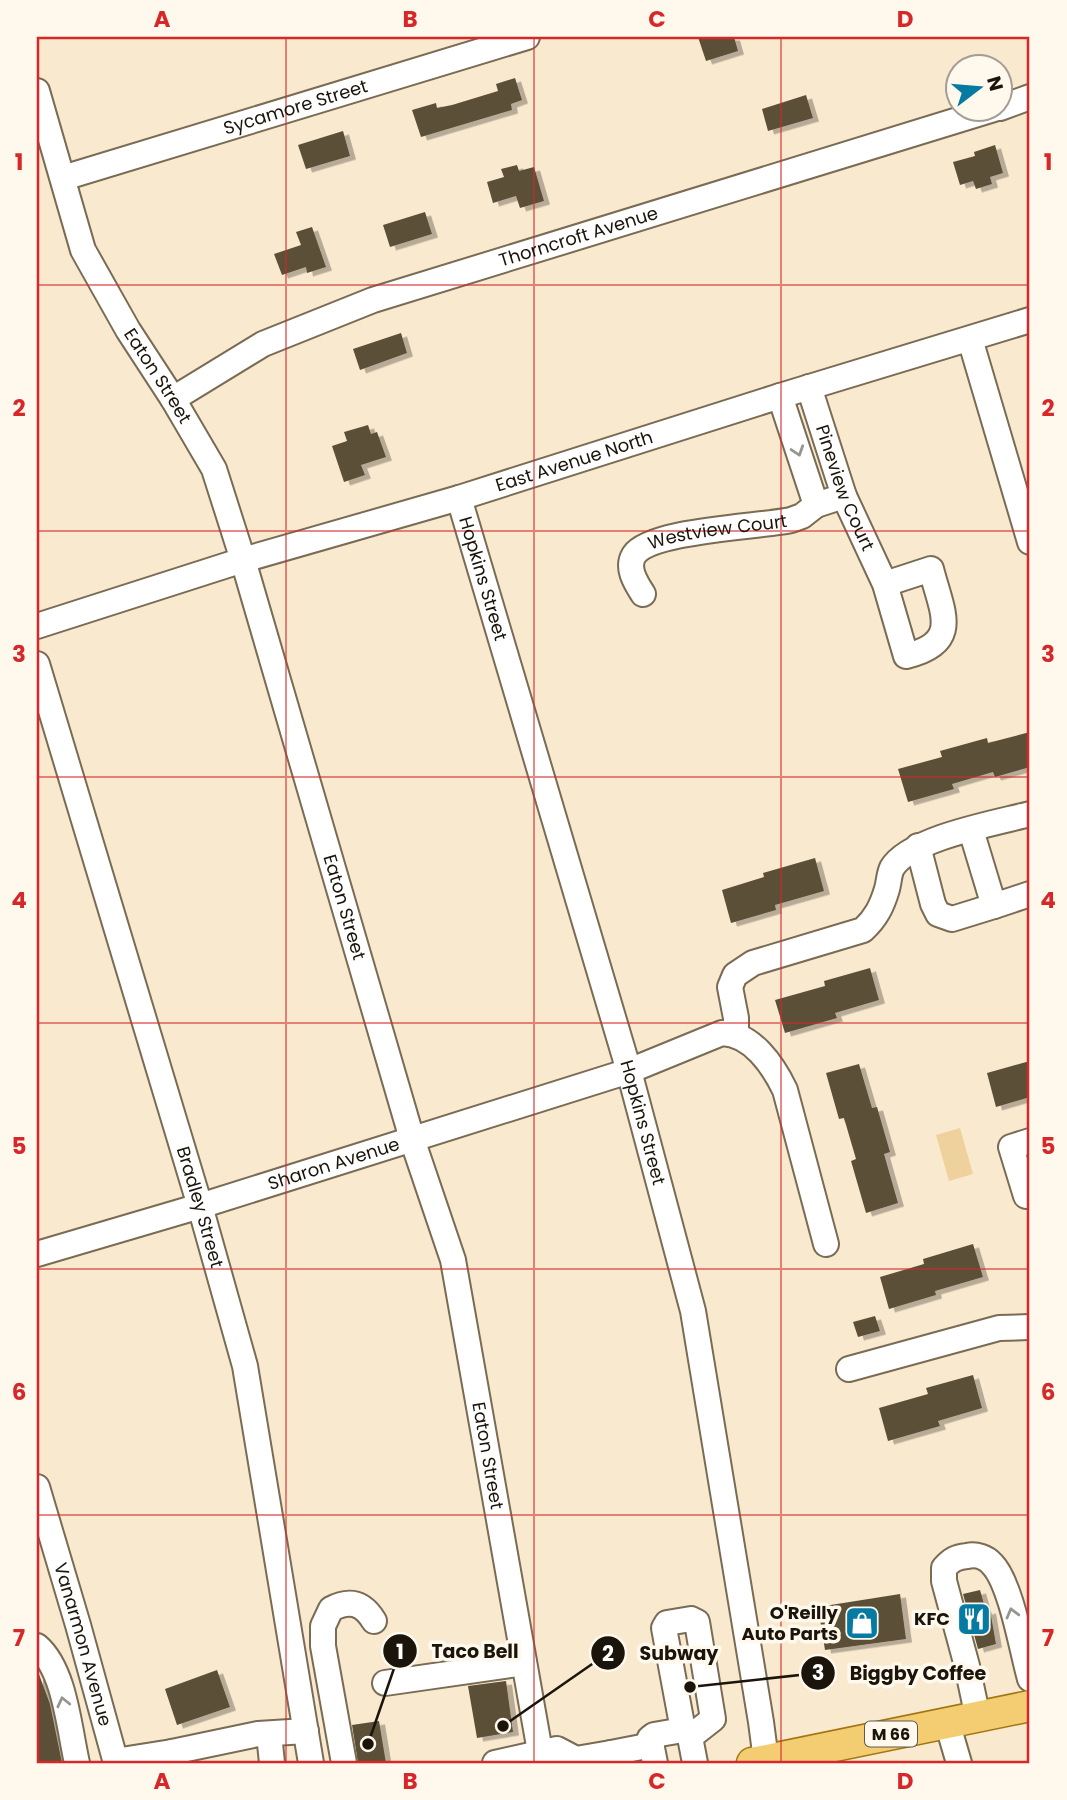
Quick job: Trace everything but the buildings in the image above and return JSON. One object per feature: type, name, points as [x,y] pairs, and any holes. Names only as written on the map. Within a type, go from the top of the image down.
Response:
[{"type":"main road","name":"M 66","points":[[759,1762],[1030,1706]]},
{"type":"street","name":"Sycamore Street","points":[[63,178],[527,37]]},
{"type":"street","name":"Eaton Street","points":[[37,91],[83,250],[128,330],[214,469],[243,560],[412,1139],[453,1260],[541,1757]]},
{"type":"street","name":"Thorncroft Avenue","points":[[173,399],[264,344],[373,300],[953,122]]},
{"type":"street","name":"East Avenue North","points":[[37,626],[243,560],[459,498],[1030,320]]},
{"type":"street","points":[[970,339],[1030,542]]},
{"type":"street","name":"Pineview Court","points":[[809,387],[844,496],[885,584]]},
{"type":"street","points":[[780,397],[816,505]]},
{"type":"street","name":"Westview Court","points":[[643,594],[632,573],[631,564],[634,555],[641,548],[677,535],[791,520],[802,516],[816,505],[844,496]]},
{"type":"street","name":"Hopkins Street","points":[[459,498],[629,1071],[693,1311],[761,1722],[759,1762]]},
{"type":"street","name":"Bradley Street","points":[[37,664],[200,1206],[245,1366],[311,1763]]},
{"type":"street","points":[[826,1244],[785,1090],[776,1072],[751,1044],[736,1033],[730,987],[735,975],[752,963],[863,930],[875,920],[881,908],[891,870],[902,856],[918,846],[1030,814]]},
{"type":"street","points":[[971,830],[994,906]]},
{"type":"street","points":[[918,846],[938,914],[952,919],[1030,894]]},
{"type":"street","name":"Sharon Avenue","points":[[37,1254],[200,1206],[629,1071],[722,1033],[736,1033]]},
{"type":"street","points":[[1030,1141],[1011,1147],[1026,1196],[1030,1194]]},
{"type":"street","points":[[849,1369],[999,1328],[1030,1327]]},
{"type":"street","name":"Vanarmon Avenue","points":[[37,1487],[115,1762]]},
{"type":"street","points":[[978,1717],[944,1581],[944,1568],[951,1560],[972,1555],[982,1557],[992,1564],[1006,1589],[1030,1679]]},
{"type":"street","points":[[344,1763],[323,1646],[323,1626],[331,1609],[348,1603],[364,1608],[374,1621]]},
{"type":"street","points":[[348,1603],[336,1612],[328,1625],[351,1763]]},
{"type":"street","points":[[37,1646],[57,1674],[77,1763]]},
{"type":"street","points":[[293,1650],[323,1646]]},
{"type":"street","points":[[385,1683],[524,1663]]},
{"type":"street","points":[[947,1722],[959,1763]]},
{"type":"street","points":[[115,1762],[172,1758],[269,1734],[306,1731]]},
{"type":"street","points":[[495,1763],[541,1757],[557,1749],[576,1759],[653,1754],[650,1738],[654,1735],[687,1733],[695,1763]]},
{"type":"street","points":[[269,1734],[272,1763]]},
{"type":"shaded area","points":[[960,1128],[973,1174],[949,1181],[936,1135]]},
{"type":"place","name":"KFC","points":[[974,1619]]},
{"type":"place","name":"O'Reilly Auto Parts","points":[[862,1623]]},
{"type":"place","name":"Biggby Coffee","points":[[690,1687]]},
{"type":"place","name":"Subway","points":[[503,1726]]},
{"type":"place","name":"Taco Bell","points":[[368,1744]]}]
